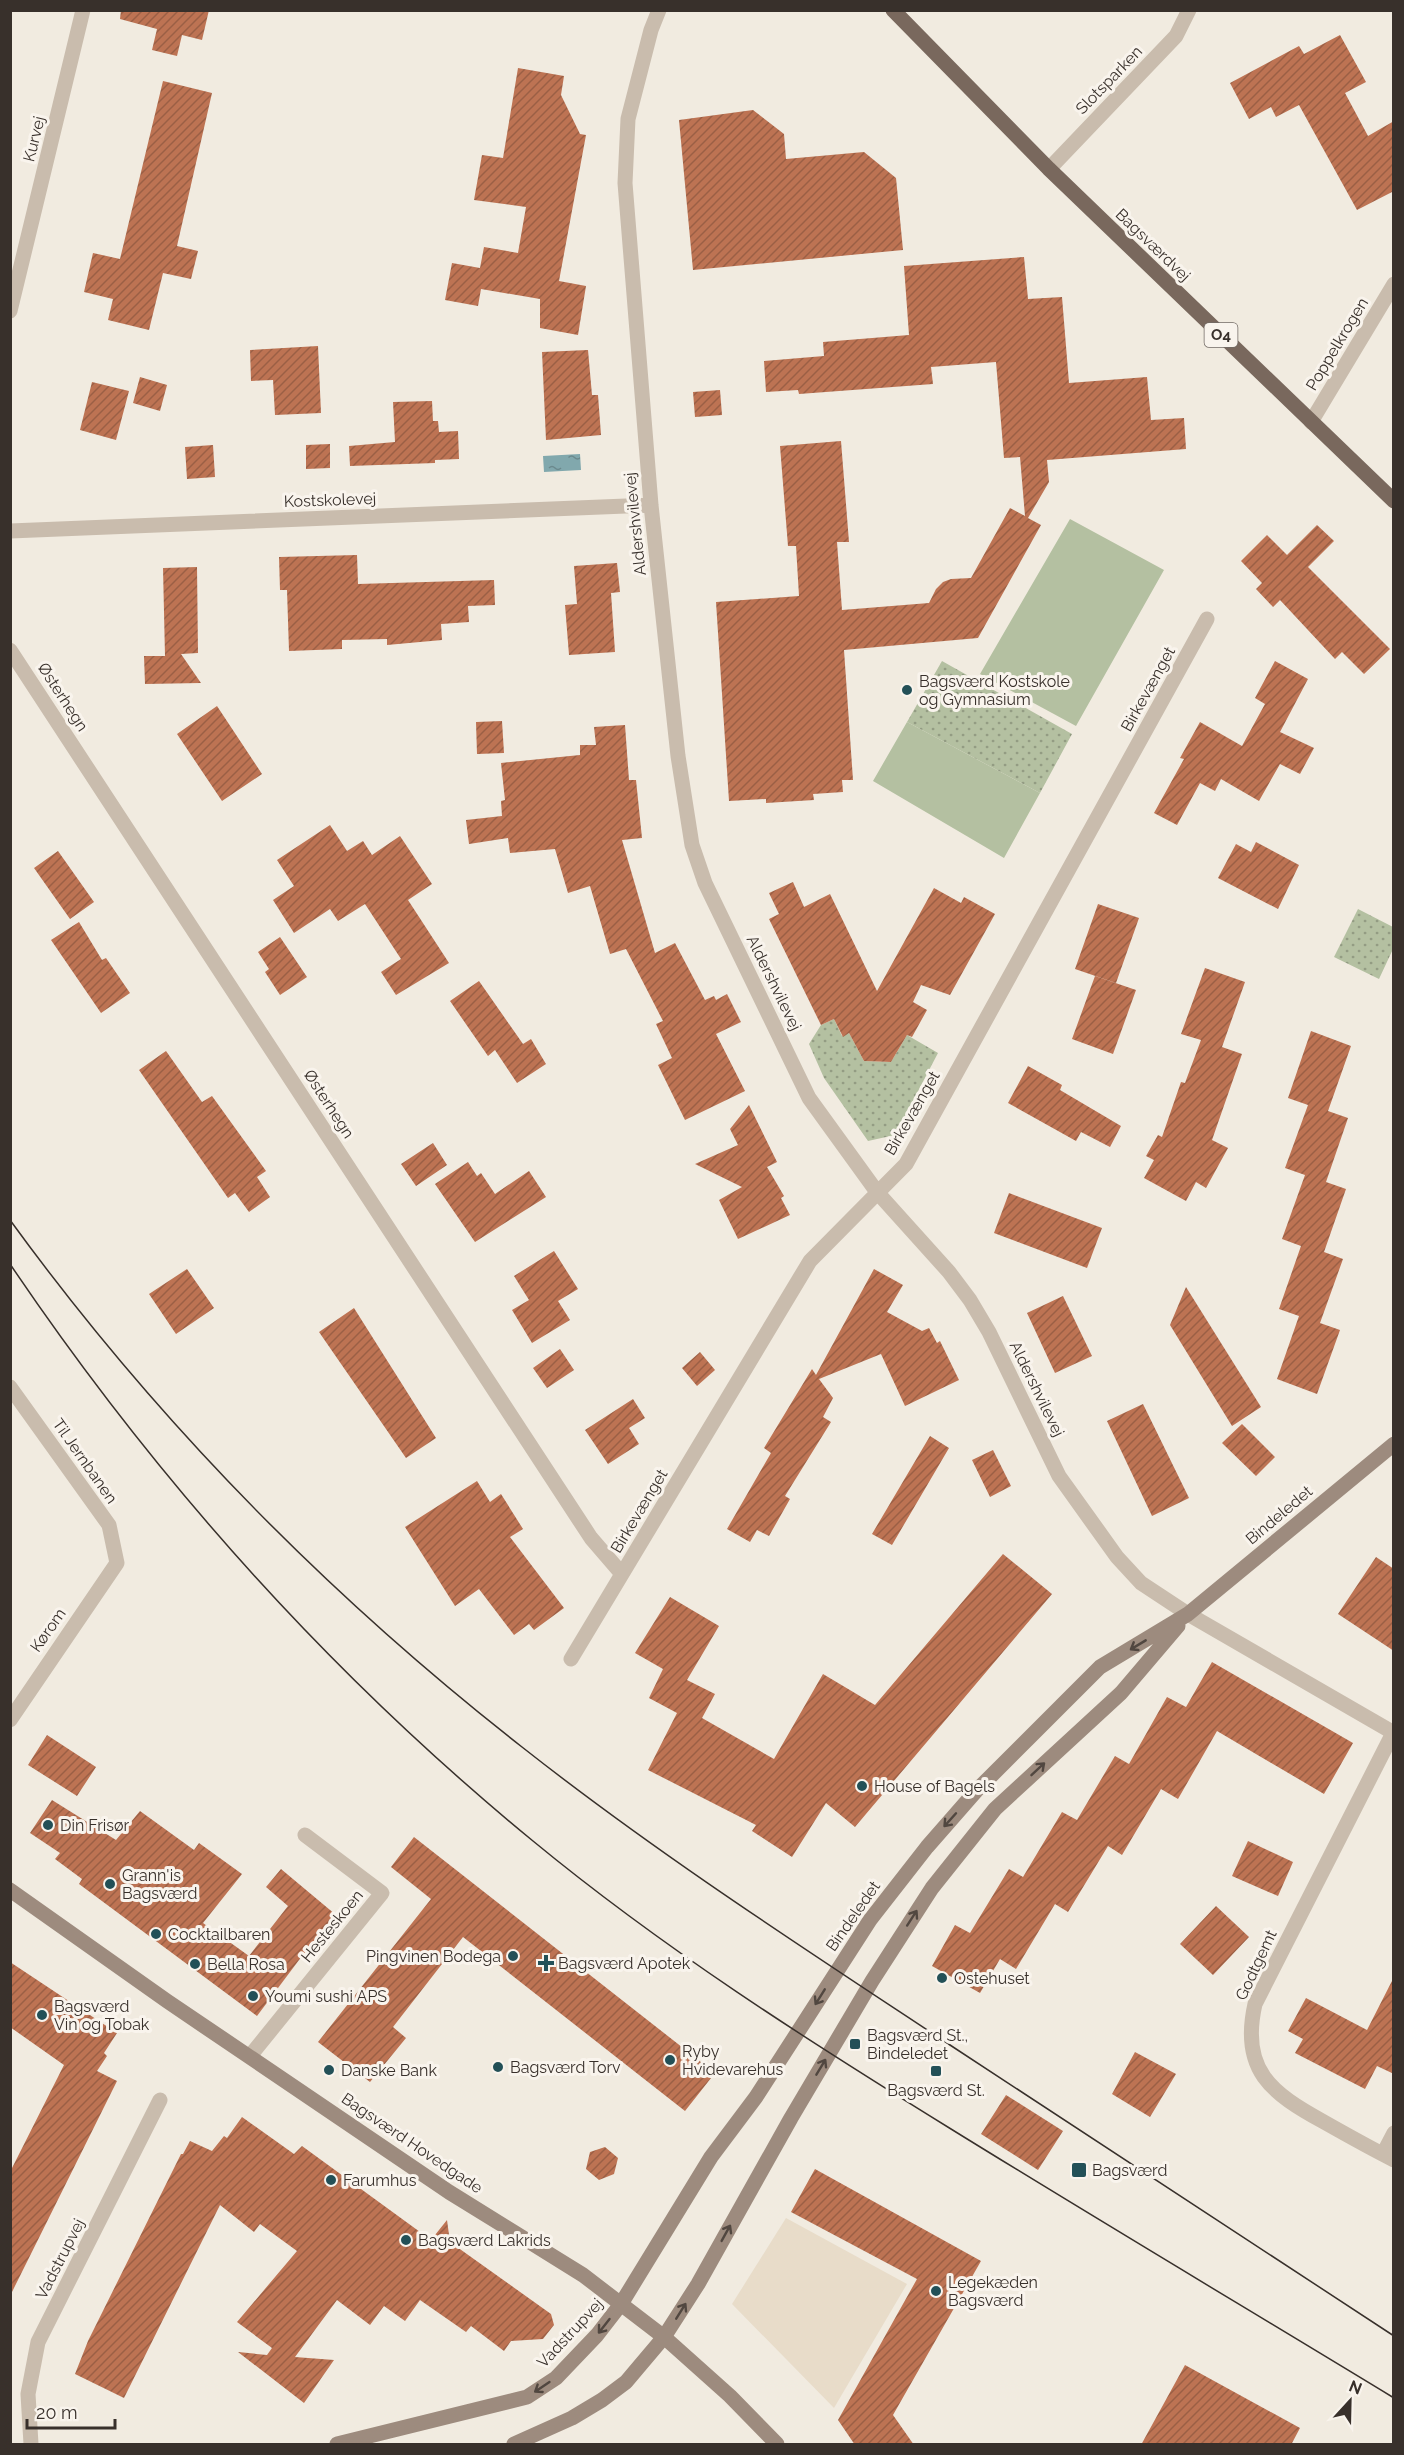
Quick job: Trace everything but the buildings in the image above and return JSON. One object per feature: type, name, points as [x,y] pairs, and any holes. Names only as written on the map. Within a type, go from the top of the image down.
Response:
[{"type":"main road","name":"Bagsværdvej","points":[[893,10],[1048,169],[1394,501]]},
{"type":"street","name":"Kurvej","points":[[10,311],[83,10]]},
{"type":"street","name":"Aldershvilevej","points":[[659,10],[651,30],[628,119],[625,183],[651,505],[679,764],[692,845],[705,883],[809,1098],[877,1192],[949,1272],[970,1300],[989,1332],[1059,1476],[1088,1520],[1141,1583],[1188,1614],[1393,1733]]},
{"type":"street","name":"Slotsparken","points":[[1048,169],[1176,36],[1189,10]]},
{"type":"street","name":"Poppelkrogen","points":[[1311,422],[1394,284]]},
{"type":"street","name":"Kostskolevej","points":[[10,531],[651,505]]},
{"type":"street","name":"Birkevænget","points":[[571,1659],[810,1261],[906,1164],[1207,619]]},
{"type":"street","name":"Østerhegn","points":[[10,650],[591,1538],[622,1574]]},
{"type":"street","name":"Til Jernbanen","points":[[10,1387],[109,1525],[117,1563]]},
{"type":"street","name":"Bindeledet","points":[[621,2304],[711,2157],[756,2097],[861,1933],[927,1846],[976,1791],[1100,1667],[1188,1614],[1394,1444]]},
{"type":"street","name":"Kørom","points":[[10,1720],[117,1563]]},
{"type":"street","name":"Bindeledet","points":[[664,2337],[866,1992],[932,1888],[995,1809],[1121,1693],[1188,1614]]},
{"type":"street","name":"Godtgemt","points":[[1388,2157],[1291,2103],[1266,2082],[1252,2052],[1249,2029],[1255,2004],[1393,1733]]},
{"type":"street","name":"Hesteskoen","points":[[250,2056],[382,1893],[305,1835]]},
{"type":"street","name":"Bagsværd Hovedgade","points":[[10,1890],[167,2001],[449,2192],[583,2275],[664,2337],[730,2397],[777,2445]]},
{"type":"street","name":"Vadstrupvej","points":[[31,2445],[28,2394],[38,2342],[160,2100]]},
{"type":"street","points":[[1388,2157],[1394,2133]]},
{"type":"street","name":"Vadstrupvej","points":[[337,2445],[527,2397],[556,2378],[597,2335],[621,2304]]},
{"type":"street","points":[[514,2445],[572,2418],[602,2400],[626,2382],[664,2337]]},
{"type":"green space","points":[[1070,519],[1164,570],[1076,726],[980,674]]},
{"type":"green space","points":[[942,661],[1072,734],[1040,793],[907,722]]},
{"type":"green space","points":[[907,722],[1040,793],[1004,858],[873,781]]},
{"type":"green space","points":[[1358,909],[1393,927],[1393,949],[1379,979],[1334,957]]},
{"type":"green space","points":[[834,1019],[842,1036],[849,1033],[864,1061],[891,1062],[907,1035],[938,1053],[895,1135],[868,1141],[824,1078],[809,1044],[821,1025]]},
{"type":"shaded area","points":[[786,2218],[907,2284],[834,2408],[732,2304]]},
{"type":"water","points":[[580,454],[581,470],[544,472],[543,456]]},
{"type":"tram line","points":[[10,1220],[65,1293],[184,1434],[313,1566],[450,1689],[574,1787],[679,1863],[950,2045],[1394,2336]]},
{"type":"tram line","points":[[10,1264],[66,1344],[125,1422],[251,1572],[387,1712],[533,1841],[633,1919],[790,2027],[1006,2163],[1394,2398]]},
{"type":"place","name":"Bagsværd Kostskole og Gymnasium","points":[[907,690]]},
{"type":"place","name":"House of Bagels","points":[[862,1786]]},
{"type":"place","name":"Din Frisør","points":[[48,1825]]},
{"type":"place","name":"Grann'is Bagsværd","points":[[110,1884]]},
{"type":"place","name":"Cocktailbaren","points":[[156,1934]]},
{"type":"place","name":"Pingvinen Bodega","points":[[513,1956]]},
{"type":"place","name":"Bagsværd Apotek","points":[[546,1963]]},
{"type":"place","name":"Bella Rosa","points":[[195,1964]]},
{"type":"place","name":"Ostehuset","points":[[942,1978]]},
{"type":"place","name":"Youmi sushi APS","points":[[253,1996]]},
{"type":"place","name":"Bagsværd Vin og Tobak","points":[[42,2015]]},
{"type":"place","name":"Bagsværd St., Bindeledet","points":[[855,2044]]},
{"type":"place","name":"Ryby Hvidevarehus","points":[[670,2060]]},
{"type":"place","name":"Bagsværd Torv","points":[[498,2067]]},
{"type":"place","name":"Danske Bank","points":[[329,2070]]},
{"type":"place","name":"Bagsværd St.","points":[[936,2071]]},
{"type":"place","name":"Bagsværd","points":[[1079,2170]]},
{"type":"place","name":"Farumhus","points":[[331,2180]]},
{"type":"place","name":"Bagsværd Lakrids","points":[[406,2240]]},
{"type":"place","name":"Legekæden Bagsværd","points":[[936,2291]]}]
